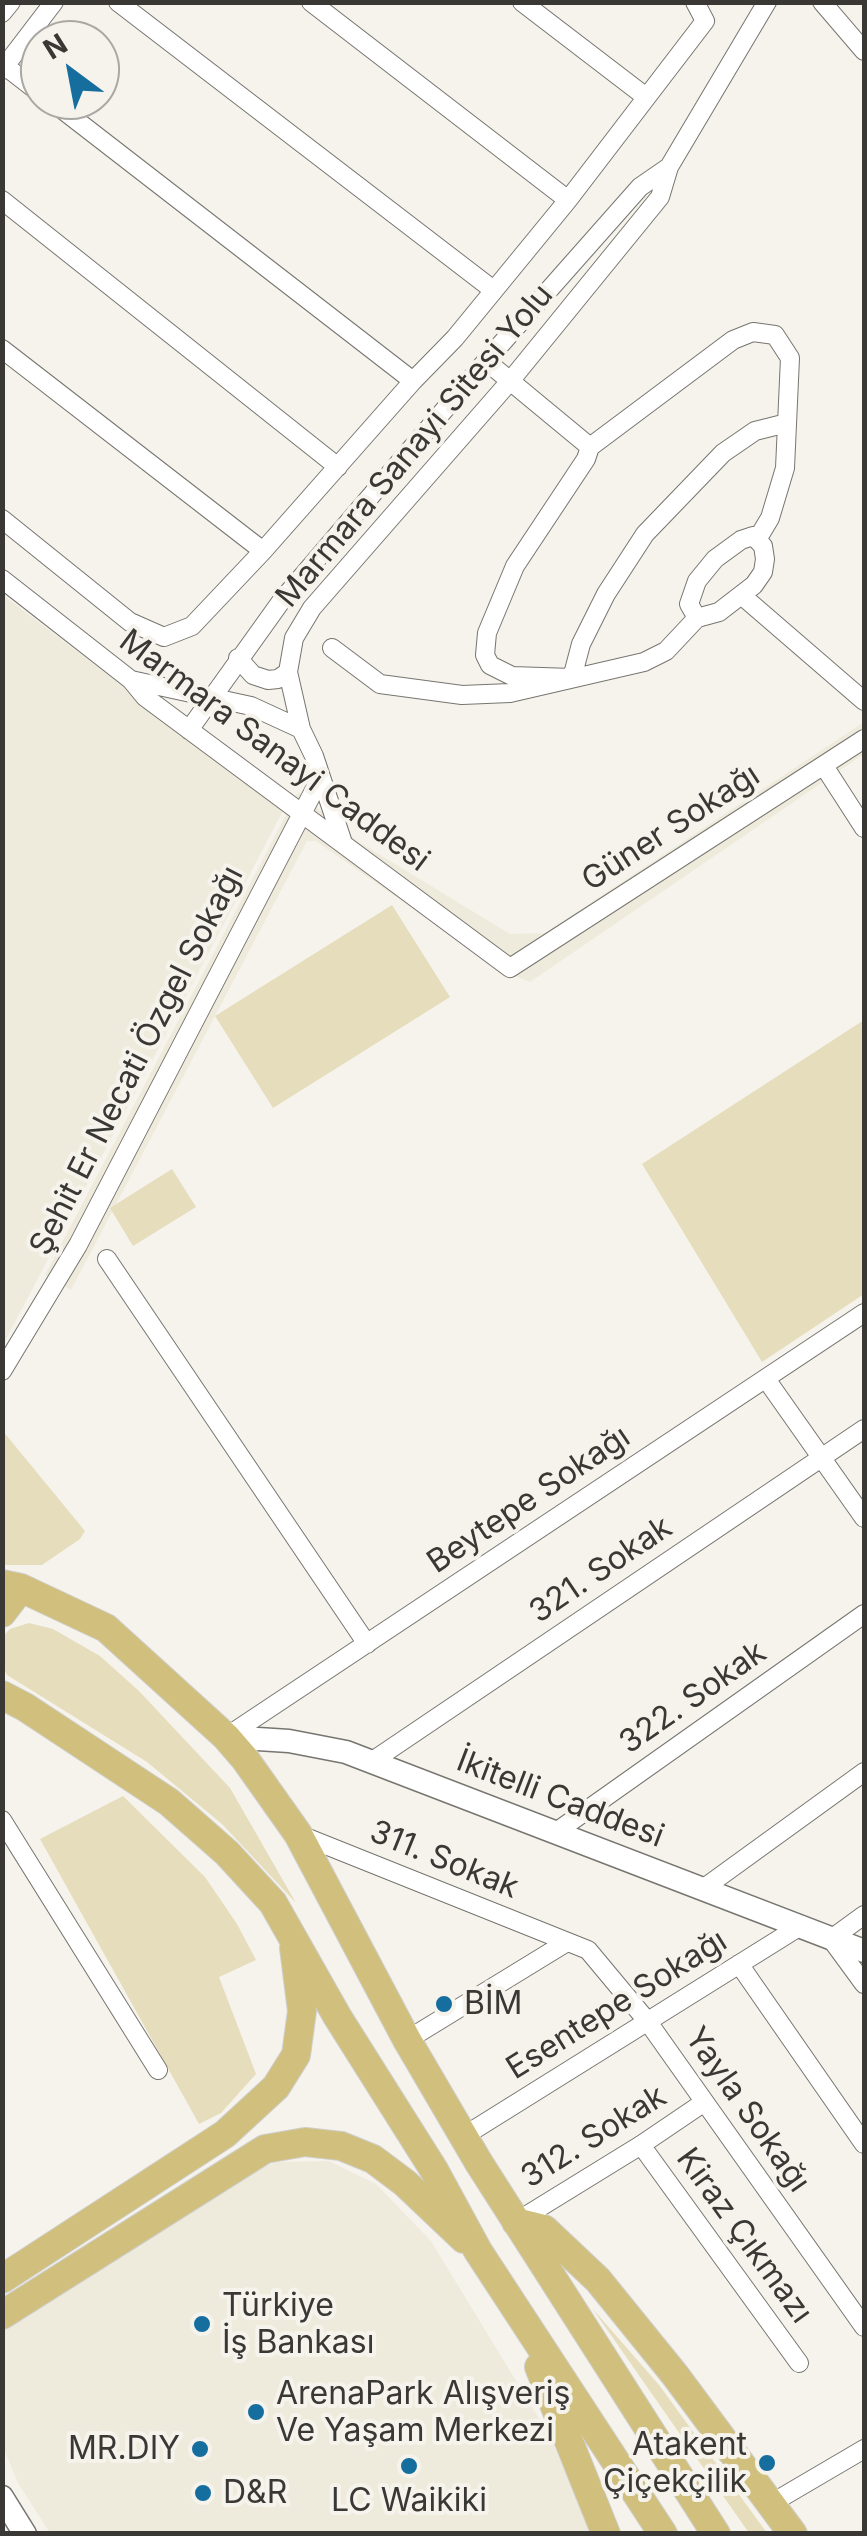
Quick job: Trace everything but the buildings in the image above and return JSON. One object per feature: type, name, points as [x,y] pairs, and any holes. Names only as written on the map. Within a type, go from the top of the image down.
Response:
[{"type":"main road","points":[[2,1613],[12,1586],[106,1628],[226,1737],[298,1834],[407,2040],[464,2136],[716,2534]]},
{"type":"main road","points":[[3,1694],[169,1802],[226,1852],[273,1903],[336,2016],[434,2170],[478,2251],[663,2534]]},
{"type":"main road","points":[[2,2279],[225,2134],[276,2087],[296,2055],[302,2011],[292,1932]]},
{"type":"main road","points":[[2,2315],[265,2149],[305,2142],[341,2146],[373,2159],[404,2182],[478,2251]]},
{"type":"main road","points":[[516,2222],[544,2228],[598,2280],[796,2534]]},
{"type":"main road","points":[[516,2310],[606,2534]]},
{"type":"street","points":[[2,13],[10,2]]},
{"type":"street","points":[[4,68],[54,2]]},
{"type":"street","points":[[118,2],[492,289]]},
{"type":"street","points":[[522,2],[646,97]]},
{"type":"street","points":[[2,519],[130,622],[164,637],[192,626],[413,380],[456,338],[568,200],[705,21],[695,2]]},
{"type":"street","name":"Marmara Sanayi Sitesi Yolu","points":[[343,844],[301,730],[288,672],[294,638],[312,608],[510,380],[660,197],[669,167],[767,2]]},
{"type":"street","points":[[822,2],[864,51]]},
{"type":"street","points":[[316,4],[568,200]]},
{"type":"street","points":[[76,120],[413,380]]},
{"type":"street","name":"Marmara Sanayi Sitesi Yolu","points":[[190,730],[282,600],[640,187],[669,167]]},
{"type":"street","points":[[2,200],[338,467]]},
{"type":"street","points":[[572,678],[512,676],[490,665],[483,647],[515,566],[586,459],[590,447],[734,340],[753,332],[775,335],[790,358],[782,483],[758,538]]},
{"type":"street","points":[[2,349],[263,551]]},
{"type":"street","points":[[486,361],[590,447]]},
{"type":"street","points":[[572,678],[580,644],[606,594],[645,534],[723,453],[755,431],[787,423]]},
{"type":"street","points":[[332,648],[380,684],[446,693],[510,693],[644,662],[666,651],[697,618],[720,612],[745,594],[762,572],[763,546],[758,538],[740,540],[704,572],[688,604],[697,618]]},
{"type":"street","name":"Marmara Sanayi Caddesi","points":[[2,579],[131,680],[145,698],[510,968]]},
{"type":"street","points":[[745,594],[747,600],[864,700]]},
{"type":"street","points":[[238,658],[253,674],[268,680],[278,680],[288,672]]},
{"type":"street","points":[[131,680],[250,706],[301,730]]},
{"type":"street","name":"Güner Sokağı","points":[[510,968],[864,739]]},
{"type":"street","points":[[824,766],[864,828]]},
{"type":"street","name":"Şehit Er Necati Özgel Sokağı","points":[[2,1372],[78,1245],[321,777]]},
{"type":"street","points":[[107,1259],[367,1644]]},
{"type":"street","name":"Beytepe Sokağı","points":[[226,1737],[864,1313]]},
{"type":"street","points":[[766,1379],[824,1456],[864,1518]]},
{"type":"street","name":"321. Sokak","points":[[371,1762],[864,1429]]},
{"type":"street","name":"322. Sokak","points":[[556,1832],[864,1614]]},
{"type":"street","name":"İkitelli Caddesi","points":[[226,1737],[289,1741],[346,1752],[864,1951]]},
{"type":"street","points":[[704,1888],[864,1772]]},
{"type":"street","points":[[2,1820],[158,2070]]},
{"type":"street","name":"311. Sokak","points":[[298,1834],[567,1942]]},
{"type":"street","points":[[864,1915],[831,1939],[864,1984]]},
{"type":"street","name":"Esentepe Sokağı","points":[[464,2136],[802,1925]]},
{"type":"street","points":[[407,2040],[567,1942]]},
{"type":"street","name":"Yayla Sokağı","points":[[567,1942],[588,1950],[648,2022],[864,2326]]},
{"type":"street","points":[[739,1964],[864,2144]]},
{"type":"street","name":"312. Sokak","points":[[516,2222],[704,2103]]},
{"type":"street","name":"Kiraz Çıkmazı","points":[[641,2146],[799,2363]]},
{"type":"street","points":[[772,2503],[864,2449]]},
{"type":"street","points":[[2,2497],[24,2534]]},
{"type":"shaded area","points":[[3,595],[284,809],[3,1345]]},
{"type":"shaded area","points":[[864,722],[864,754],[530,982],[502,971],[316,841],[307,841],[71,1290],[45,1275],[298,792],[359,842],[510,934],[545,933]]},
{"type":"shaded area","points":[[392,905],[450,997],[273,1108],[215,1016]]},
{"type":"shaded area","points":[[864,1020],[864,1294],[762,1362],[642,1164]]},
{"type":"shaded area","points":[[172,1169],[196,1207],[133,1246],[110,1208]]},
{"type":"shaded area","points":[[2,1430],[85,1531],[80,1539],[42,1565],[3,1565]]},
{"type":"shaded area","points":[[29,1623],[53,1629],[100,1656],[139,1691],[230,1788],[296,1903],[222,1824],[147,1762],[7,1675],[3,1666],[3,1636],[10,1629]]},
{"type":"shaded area","points":[[123,1796],[205,1877],[256,1960],[219,1977],[256,2074],[221,2113],[199,2124],[40,1839]]},
{"type":"shaded area","name":"ArenaPark Alışveriş Ve Yaşam Merkezi","points":[[329,2161],[376,2184],[431,2241],[549,2435],[592,2533],[50,2533],[18,2483],[3,2447],[2,2332],[244,2174],[277,2162]]},
{"type":"shaded area","points":[[592,2308],[659,2385],[767,2533],[749,2533]]},
{"type":"place","name":"BİM","points":[[444,2004]]},
{"type":"place","name":"Türkiye İş Bankası","points":[[202,2324]]},
{"type":"place","name":"ArenaPark Alışveriş Ve Yaşam Merkezi","points":[[256,2412]]},
{"type":"place","name":"MR.DIY","points":[[200,2449]]},
{"type":"place","name":"Atakent Çiçekçilik","points":[[767,2463]]},
{"type":"place","name":"LC Waikiki","points":[[409,2466]]},
{"type":"place","name":"D&R","points":[[203,2493]]}]
